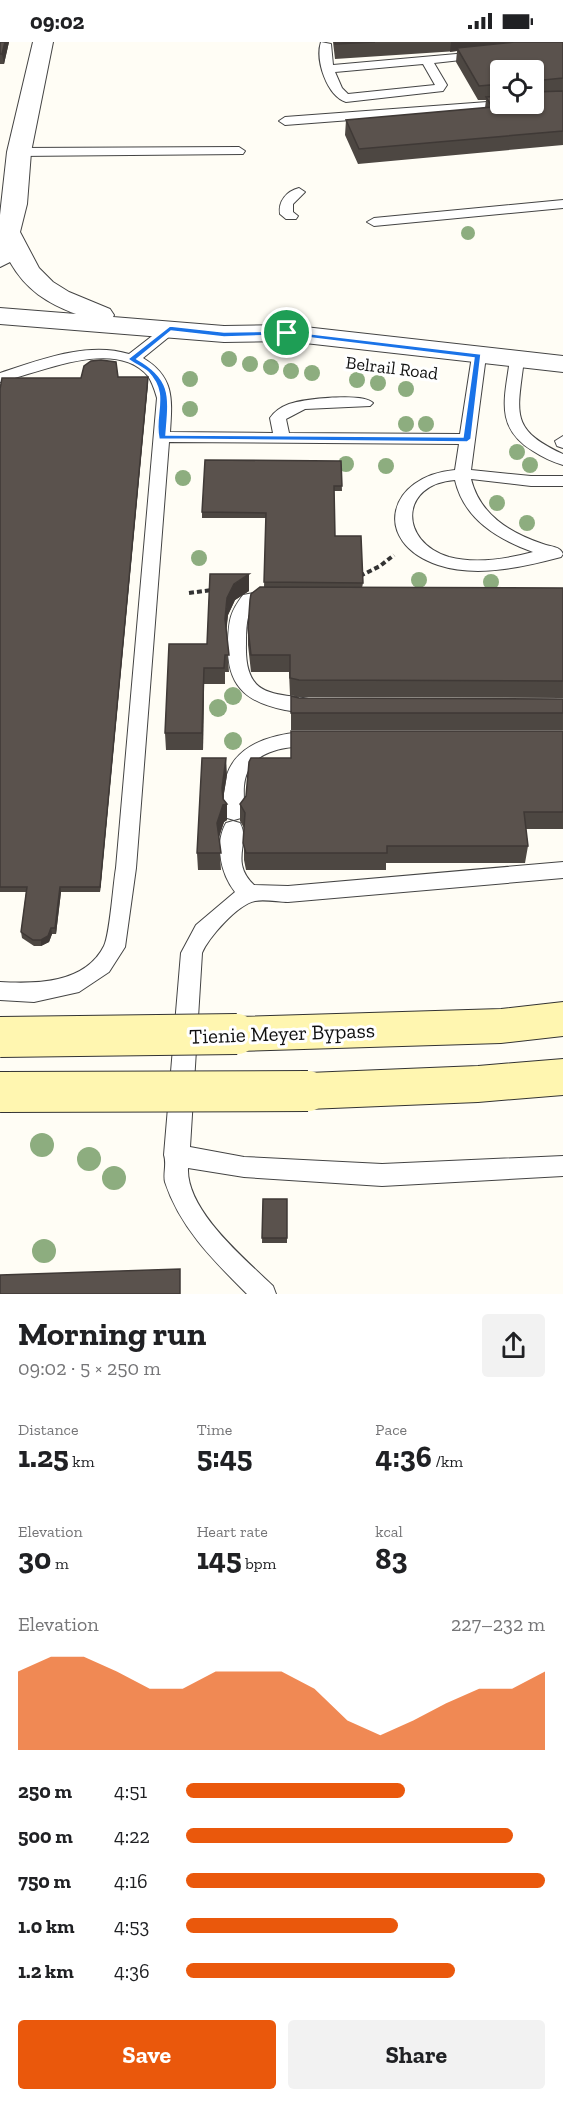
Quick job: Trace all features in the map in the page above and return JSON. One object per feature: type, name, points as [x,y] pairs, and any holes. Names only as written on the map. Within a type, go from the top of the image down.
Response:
[{"type":"main road","name":"Tienie Meyer Bypass","points":[[0,1037],[194,1036],[490,1026],[563,1019]]},
{"type":"main road","points":[[0,1092],[308,1091],[478,1084],[563,1077]]},
{"type":"street","points":[[0,259],[15,204],[10,153],[44,42]]},
{"type":"street","points":[[8,233],[27,270],[38,284],[54,294],[123,325]]},
{"type":"street","name":"Belrail Road","points":[[0,316],[224,334],[290,352],[355,364],[477,367],[516,371],[563,387]]},
{"type":"street","name":"Belrail Road","points":[[516,371],[563,364]]},
{"type":"lane","points":[[326,44],[324,54],[329,69],[338,92],[346,98],[434,90],[441,85],[427,60]]},
{"type":"lane","points":[[329,69],[494,53]]},
{"type":"lane","points":[[285,121],[490,105]]},
{"type":"lane","points":[[10,153],[239,151]]},
{"type":"lane","points":[[291,216],[286,214],[286,204],[292,196],[299,192]]},
{"type":"lane","points":[[374,222],[563,204]]},
{"type":"lane","points":[[132,359],[170,329]]},
{"type":"lane","points":[[0,378],[75,356],[99,354],[132,359],[149,369],[162,385],[165,398],[126,868],[116,947],[102,966],[71,986],[34,993],[0,991]]},
{"type":"lane","points":[[477,367],[462,475],[464,490],[469,501],[489,522],[521,542],[558,553]]},
{"type":"lane","points":[[516,371],[511,410],[515,431],[534,447],[563,460]]},
{"type":"lane","points":[[282,438],[278,418],[290,408],[301,405],[364,403]]},
{"type":"lane","points":[[162,437],[467,439]]},
{"type":"lane","points":[[558,553],[507,564],[458,564],[428,554],[412,541],[403,528],[402,518],[403,506],[410,495],[435,479],[462,475],[545,482],[563,481]]},
{"type":"lane","points":[[292,596],[258,596],[243,605],[239,612],[239,672],[243,682],[255,693],[274,701],[299,706],[335,707]]},
{"type":"lane","points":[[249,893],[234,878],[231,869],[235,781],[239,768],[259,749],[285,739],[333,739]]},
{"type":"lane","points":[[264,1294],[221,1251],[192,1215],[176,1180],[188,986],[187,965],[201,930],[249,893],[288,894],[563,870]]},
{"type":"lane","points":[[176,1155],[244,1167],[382,1174],[563,1166]]},
{"type":"path","points":[[356,577],[380,566],[412,541]]},
{"type":"path","points":[[189,593],[220,589]]},
{"type":"building","points":[[0,42],[5,42],[2,54],[0,54]]},
{"type":"building","points":[[335,42],[375,42],[335,44]]},
{"type":"building","points":[[514,42],[563,42],[563,78],[544,80],[544,60],[490,60],[490,85],[479,86],[457,48]]},
{"type":"building","points":[[563,91],[563,131],[359,149],[346,120],[490,107],[490,114],[544,114],[544,92]]},
{"type":"building","points":[[91,361],[116,362],[118,377],[148,377],[100,887],[60,887],[55,928],[51,928],[48,936],[41,940],[33,940],[21,932],[27,887],[0,887],[0,389],[2,378],[81,378],[84,366]]},
{"type":"building","points":[[205,460],[341,461],[342,486],[334,486],[335,536],[361,536],[363,583],[264,582],[266,513],[202,512]]},
{"type":"building","points":[[210,574],[249,574],[234,584],[227,598],[225,619],[229,655],[225,655],[224,668],[204,668],[202,733],[165,733],[169,644],[207,644]]},
{"type":"building","points":[[260,587],[563,588],[563,681],[299,680],[290,678],[290,655],[251,655],[248,628],[250,600],[251,594]]},
{"type":"building","points":[[291,696],[299,698],[563,699],[563,713],[291,713]]},
{"type":"building","points":[[291,731],[563,731],[563,812],[524,812],[528,846],[387,846],[387,853],[246,853],[243,843],[245,813],[240,804],[246,796],[249,762],[251,758],[291,758]]},
{"type":"building","points":[[202,758],[226,758],[222,788],[223,799],[227,804],[223,805],[217,823],[221,853],[197,853]]},
{"type":"building","points":[[263,1199],[287,1199],[287,1238],[262,1238]]},
{"type":"building","points":[[180,1269],[180,1294],[0,1294],[0,1275]]},
{"type":"route","points":[[170,329],[224,334],[287,333],[479,356],[467,439],[162,437],[165,398],[162,385],[149,369],[132,359],[170,329]]}]
